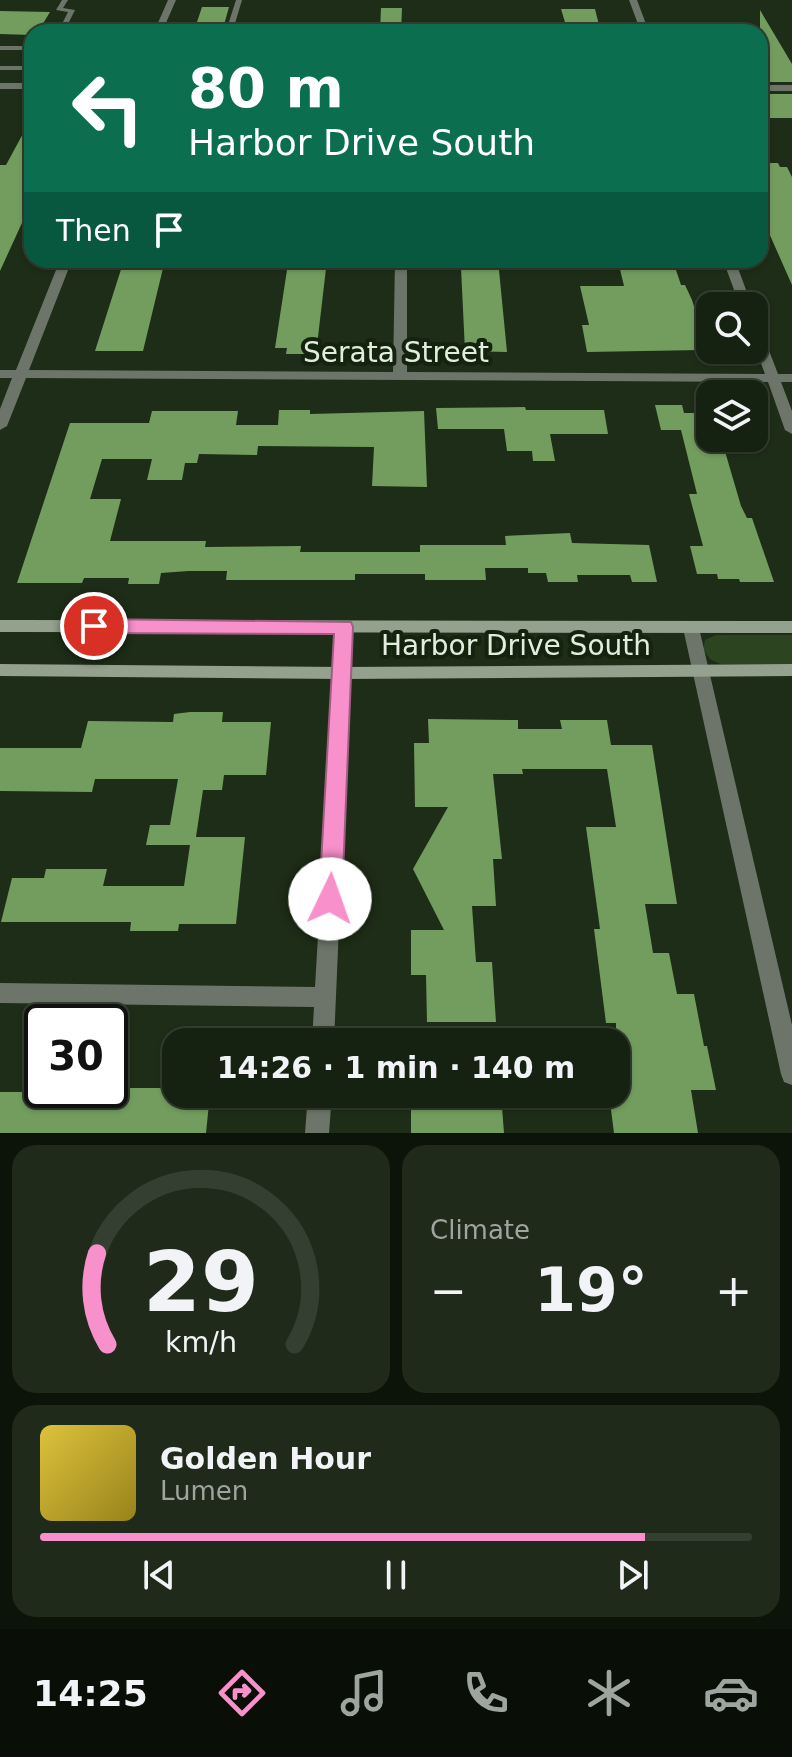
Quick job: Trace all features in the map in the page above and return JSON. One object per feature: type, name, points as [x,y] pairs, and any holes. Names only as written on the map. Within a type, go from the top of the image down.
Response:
[{"type":"street","points":[[162,24],[172,0]]},
{"type":"street","points":[[633,0],[642,24]]},
{"type":"street","points":[[0,86],[24,86]]},
{"type":"street","points":[[768,88],[792,88]]},
{"type":"street","points":[[0,426],[63,268]]},
{"type":"street","points":[[400,376],[401,268]]},
{"type":"street","points":[[732,268],[741,292]]},
{"type":"street","points":[[768,364],[792,430]]},
{"type":"street","name":"Serata Street","points":[[0,374],[792,378]]},
{"type":"street","name":"Harbor Drive South","points":[[0,626],[792,627]]},
{"type":"street","points":[[324,1028],[344,627]]},
{"type":"street","points":[[691,628],[792,1074]]},
{"type":"street","name":"Harbor Drive South","points":[[0,670],[342,673],[792,670]]},
{"type":"street","points":[[0,993],[325,997]]},
{"type":"street","points":[[317,1133],[319,1108]]},
{"type":"lane","points":[[65,0],[59,10],[72,10],[65,24]]},
{"type":"lane","points":[[232,24],[239,0]]},
{"type":"lane","points":[[0,48],[24,48]]},
{"type":"lane","points":[[0,68],[24,68]]},
{"type":"green space","points":[[716,635],[792,635],[792,665],[720,664],[710,659],[703,649],[705,640]]},
{"type":"building","points":[[202,7],[229,7],[224,24],[196,24]]},
{"type":"building","points":[[381,8],[402,8],[401,24],[380,24]]},
{"type":"building","points":[[561,9],[595,9],[599,24],[566,24]]},
{"type":"building","points":[[760,10],[792,64],[792,82],[768,82],[768,24],[760,24]]},
{"type":"building","points":[[0,11],[50,12],[43,24],[24,24],[24,35],[0,34]]},
{"type":"building","points":[[768,94],[792,94],[792,118],[768,118]]},
{"type":"building","points":[[24,132],[24,218],[0,271],[0,165],[6,165]]},
{"type":"building","points":[[768,163],[778,163],[780,167],[787,167],[792,177],[792,285],[768,231]]},
{"type":"building","points":[[121,268],[163,268],[143,351],[95,351]]},
{"type":"building","points":[[326,268],[316,354],[286,354],[287,348],[275,348],[287,270]]},
{"type":"building","points":[[461,268],[499,268],[507,352],[465,351]]},
{"type":"building","points":[[620,268],[675,268],[696,313],[696,350],[587,352],[582,325],[589,325],[580,286],[624,286]]},
{"type":"building","points":[[655,405],[682,405],[684,413],[696,413],[696,452],[725,452],[741,506],[747,518],[752,518],[774,582],[740,582],[739,579],[718,579],[717,574],[697,574],[690,546],[703,546],[689,494],[697,494],[681,430],[661,430]]},
{"type":"building","points":[[525,407],[526,410],[604,410],[608,434],[550,434],[555,461],[533,461],[532,451],[507,451],[504,429],[438,429],[436,408]]},
{"type":"building","points":[[279,410],[310,410],[310,414],[424,411],[427,487],[372,486],[374,447],[258,446],[257,455],[199,454],[197,463],[185,463],[182,480],[147,480],[152,459],[102,459],[90,499],[121,499],[110,541],[206,541],[205,547],[301,546],[300,552],[420,552],[420,545],[506,545],[505,536],[570,533],[572,543],[649,545],[657,582],[632,582],[630,575],[577,575],[578,582],[548,582],[546,573],[528,573],[528,568],[485,568],[486,580],[425,580],[425,574],[355,574],[355,580],[226,580],[227,571],[188,571],[161,573],[159,584],[128,584],[129,578],[84,578],[82,583],[17,583],[70,423],[149,423],[152,411],[238,411],[236,425],[278,425]]},
{"type":"building","points":[[223,712],[222,722],[271,722],[266,775],[224,775],[222,790],[203,790],[196,837],[245,837],[236,924],[179,924],[178,931],[130,931],[131,922],[1,922],[12,878],[44,878],[46,869],[107,869],[103,886],[184,886],[190,845],[146,845],[150,825],[170,825],[178,779],[95,779],[92,792],[0,791],[0,748],[81,748],[88,721],[173,722],[174,714]]},
{"type":"building","points":[[428,719],[518,720],[518,729],[562,729],[560,720],[607,720],[611,745],[652,745],[677,904],[645,904],[653,953],[669,953],[677,994],[694,994],[704,1046],[707,1046],[716,1090],[691,1090],[698,1133],[614,1133],[611,1108],[630,1108],[630,1028],[616,1028],[616,1023],[606,1023],[594,929],[600,929],[586,827],[616,827],[607,769],[522,769],[523,774],[493,774],[502,859],[493,859],[496,906],[472,906],[476,962],[492,962],[496,1022],[427,1022],[426,975],[411,975],[411,930],[444,930],[413,869],[448,807],[415,807],[414,743],[429,743]]},
{"type":"building","points":[[128,1088],[162,1088],[162,1108],[209,1108],[206,1133],[0,1133],[0,1092],[24,1092],[24,1108],[128,1108]]},
{"type":"building","points":[[411,1108],[502,1108],[504,1133],[411,1133]]},
{"type":"route","points":[[94,626],[344,627],[330,899]]}]
